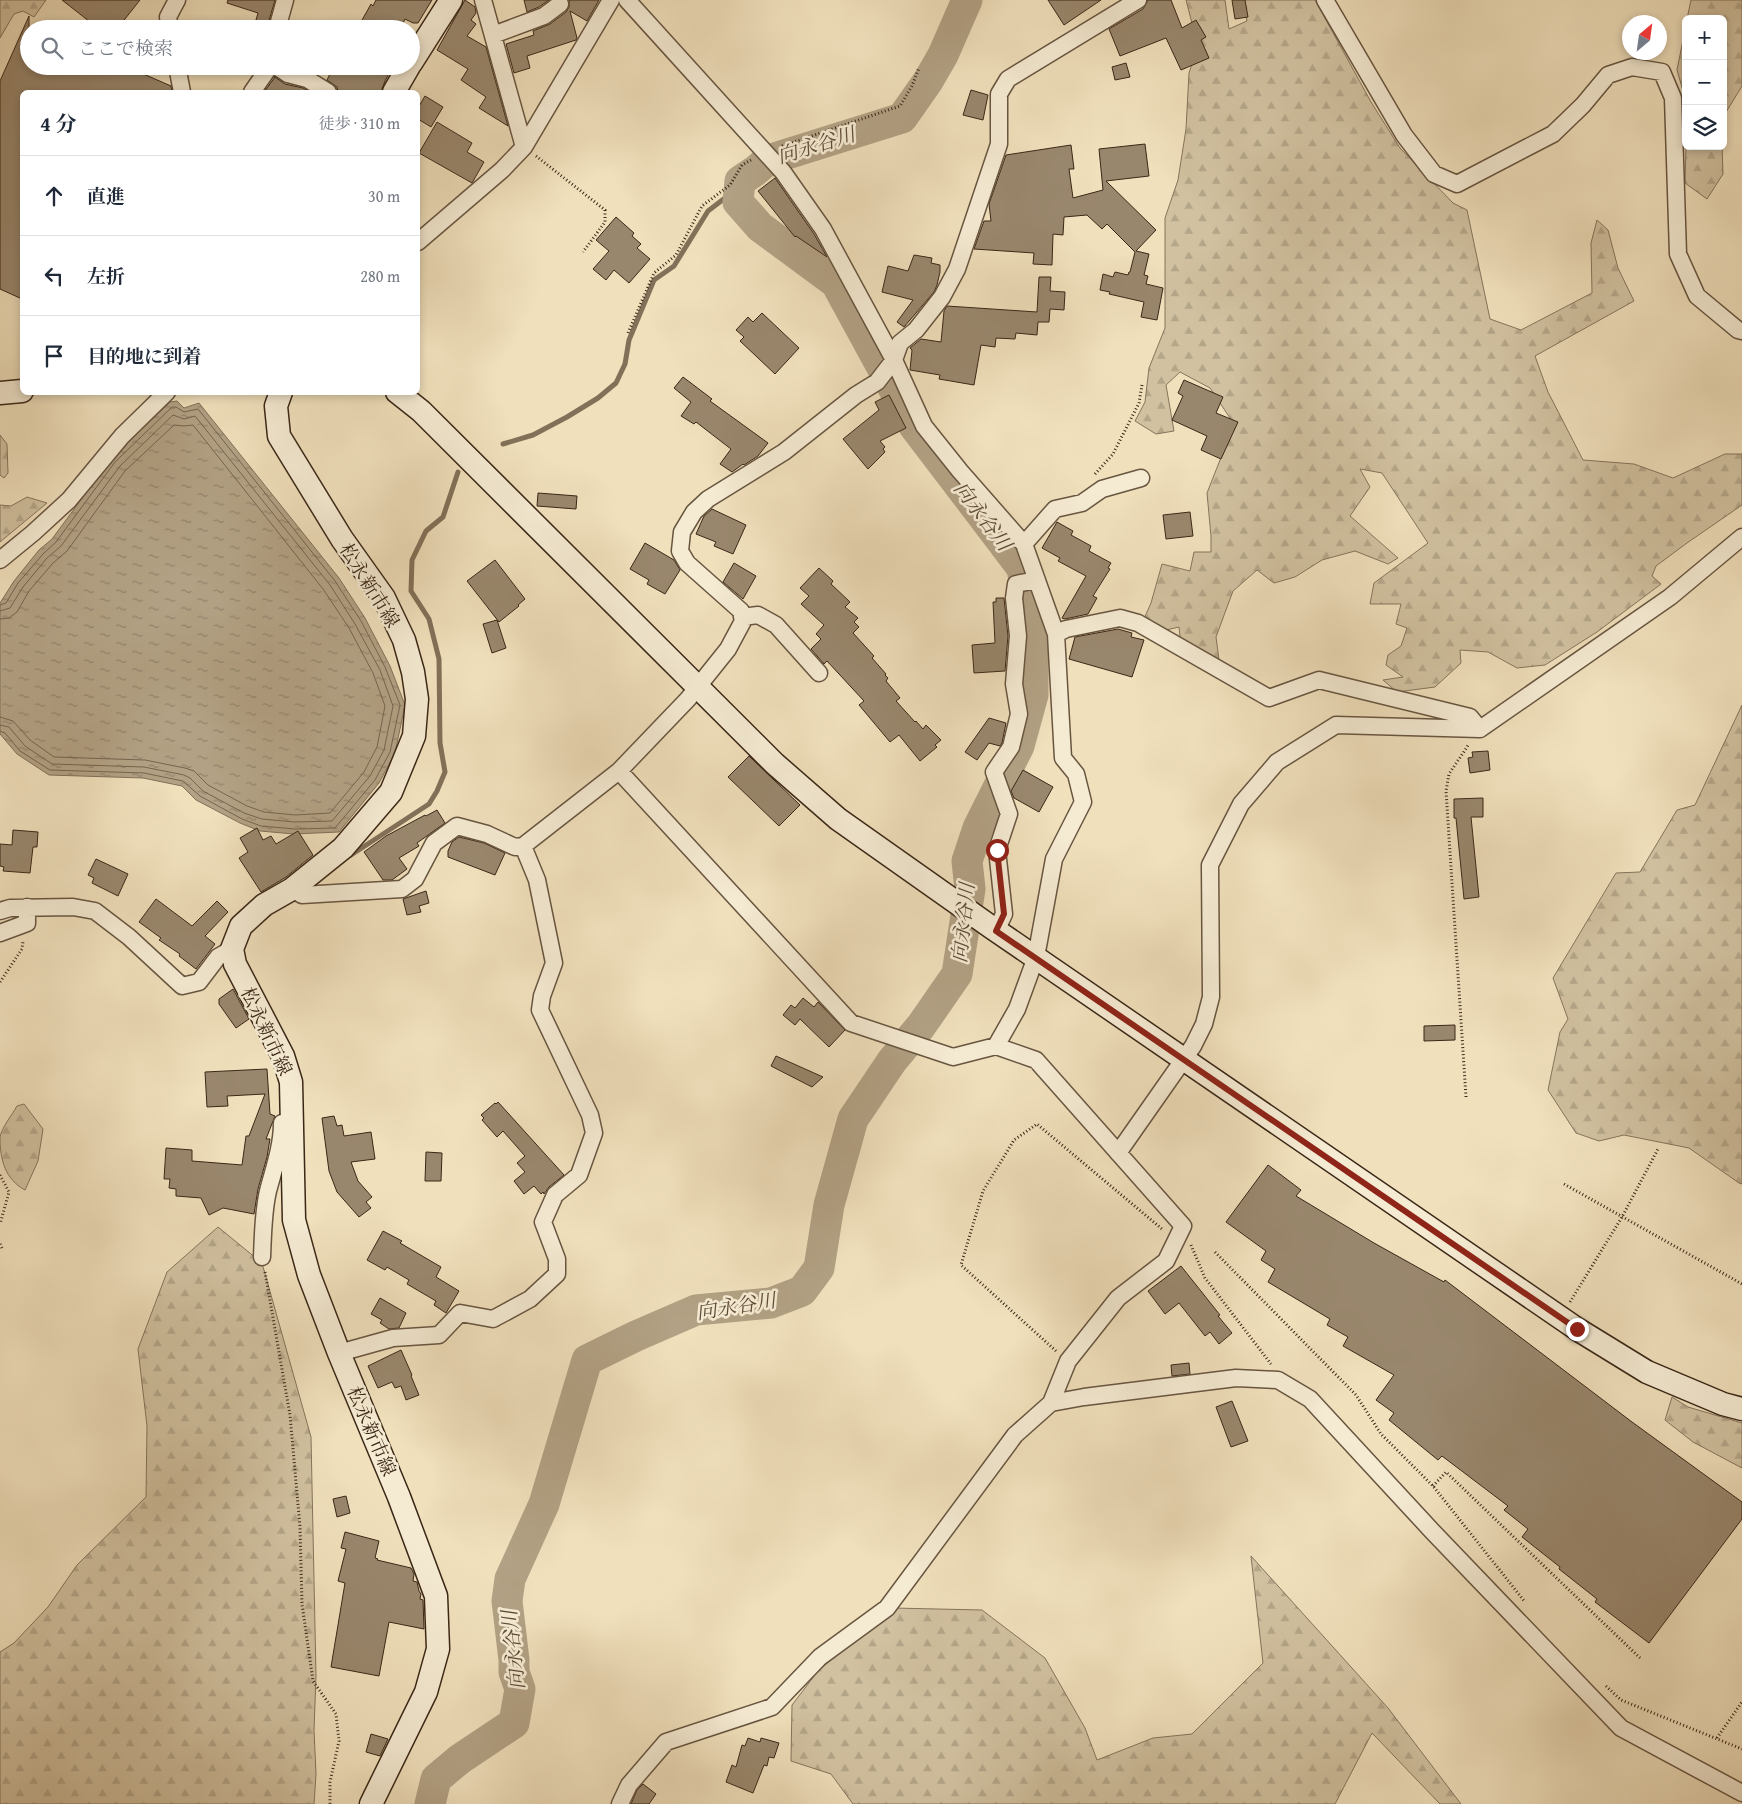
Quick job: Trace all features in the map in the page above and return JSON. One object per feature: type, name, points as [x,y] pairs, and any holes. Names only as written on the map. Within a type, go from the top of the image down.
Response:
[{"type":"street","points":[[168,20],[168,17],[177,0]]},
{"type":"street","points":[[280,20],[286,0]]},
{"type":"street","points":[[420,49],[451,0]]},
{"type":"street","points":[[483,0],[524,147]]},
{"type":"street","points":[[420,240],[502,170],[524,147],[611,0]]},
{"type":"street","points":[[627,0],[784,172],[823,229],[894,360],[924,426],[960,471],[1024,544],[1037,580],[1056,634],[1063,758],[1076,774],[1083,802],[1054,858],[1036,957],[1017,1009],[996,1046]]},
{"type":"street","points":[[292,889],[302,895],[402,889],[415,879],[434,842],[457,826],[487,834],[515,847],[523,846],[619,771],[698,686],[728,649],[743,621],[741,611],[687,563],[680,551],[682,532],[694,512],[708,499],[784,452],[856,395],[877,382],[894,360],[900,343],[916,330],[942,297],[957,268],[999,144],[999,94],[1008,79],[1138,0]]},
{"type":"street","points":[[1325,0],[1404,135],[1434,174],[1457,184],[1553,134],[1583,105],[1608,75],[1632,67],[1662,72],[1673,98],[1678,254],[1697,296],[1738,330],[1742,331]]},
{"type":"street","points":[[493,35],[544,16],[560,4]]},
{"type":"street","points":[[179,75],[182,90]]},
{"type":"street","points":[[253,90],[264,75]]},
{"type":"street","points":[[292,75],[307,79],[325,90]]},
{"type":"street","points":[[395,90],[404,75]]},
{"type":"street","points":[[0,393],[20,391]]},
{"type":"street","points":[[0,560],[70,500],[122,436],[164,395]]},
{"type":"street","name":"松永新市線","points":[[280,395],[276,406],[279,436],[342,539],[384,598],[404,640],[413,672],[417,700],[414,736],[391,792],[343,848],[292,889],[264,905],[241,926],[232,949],[235,964],[285,1062],[291,1082],[294,1144],[294,1220],[309,1276],[400,1498],[436,1596],[438,1649],[426,1692],[371,1804]]},
{"type":"street","points":[[400,395],[421,411],[775,764],[838,819],[1183,1060],[1560,1317],[1647,1372],[1723,1404],[1742,1409]]},
{"type":"street","points":[[1024,544],[1055,509],[1082,503],[1102,489],[1141,478]]},
{"type":"street","points":[[1118,1153],[1193,1046],[1204,1024],[1211,997],[1210,865],[1241,804],[1277,762],[1336,725],[1480,729],[1670,597],[1742,537]]},
{"type":"street","points":[[994,929],[1004,914],[997,850],[1009,814],[994,772],[1011,747],[1019,714],[1014,684],[1018,636],[1014,598],[1016,584],[1037,580]]},
{"type":"street","points":[[742,616],[758,615],[776,625],[819,673]]},
{"type":"street","points":[[1056,634],[1066,629],[1120,618],[1138,623],[1270,698],[1319,680],[1470,717],[1480,729]]},
{"type":"street","points":[[619,771],[851,1023],[952,1057],[996,1046],[1036,1060],[1118,1153],[1180,1234],[1166,1261],[1118,1298],[1068,1361],[1051,1403],[1015,1434],[887,1608],[820,1657],[772,1707],[666,1742],[630,1785],[620,1804]]},
{"type":"street","points":[[339,1353],[393,1338],[439,1335],[460,1314],[493,1319],[530,1299],[557,1274],[557,1259],[543,1222],[554,1195],[579,1175],[594,1133],[590,1115],[540,1010],[542,996],[554,963],[537,880],[523,846]]},
{"type":"street","points":[[0,933],[27,915],[73,907],[95,912],[129,937],[182,986],[199,982],[218,957],[232,949]]},
{"type":"street","points":[[0,911],[10,908],[27,915]]},
{"type":"street","points":[[262,1256],[264,1217],[268,1192],[282,1141],[282,1091],[278,1066],[285,1062]]},
{"type":"street","points":[[1051,1403],[1084,1397],[1236,1378],[1278,1380],[1310,1399],[1432,1531],[1621,1728],[1742,1793]]},
{"type":"path","points":[[628,333],[654,273],[676,255],[702,206],[730,185],[742,165],[765,152],[900,106],[912,86],[918,68]]},
{"type":"path","points":[[524,147],[606,210],[605,222],[583,252]]},
{"type":"path","points":[[1093,476],[1113,454],[1139,403],[1142,385]]},
{"type":"path","points":[[1466,1097],[1446,791],[1448,774],[1480,729]]},
{"type":"path","points":[[0,982],[8,973],[22,949],[27,915]]},
{"type":"path","points":[[1068,1361],[960,1264],[983,1190],[1014,1140],[1037,1124],[1180,1234],[1206,1278],[1274,1367],[1278,1380]]},
{"type":"path","points":[[1560,1317],[1622,1217],[1658,1149]]},
{"type":"path","points":[[0,1175],[9,1192],[0,1224]]},
{"type":"path","points":[[1564,1184],[1742,1284]]},
{"type":"path","points":[[0,1244],[3,1250]]},
{"type":"path","points":[[1215,1252],[1356,1395],[1381,1434],[1433,1486],[1526,1603]]},
{"type":"path","points":[[262,1256],[290,1415],[300,1526],[302,1604],[313,1681],[336,1714],[339,1741],[330,1782],[330,1804]]},
{"type":"path","points":[[1433,1486],[1446,1472],[1640,1658]]},
{"type":"path","points":[[1600,1680],[1621,1700],[1742,1749]]},
{"type":"path","points":[[1717,1738],[1742,1702]]},
{"type":"green space","points":[[0,0],[46,0],[34,17],[23,11],[14,14],[0,38]]},
{"type":"green space","points":[[1186,0],[1225,0],[1229,29],[1247,21],[1242,0],[1315,0],[1371,102],[1400,148],[1453,203],[1467,210],[1490,319],[1521,330],[1592,293],[1591,243],[1597,220],[1608,230],[1618,268],[1634,301],[1535,356],[1548,392],[1583,460],[1634,464],[1673,478],[1725,454],[1742,454],[1742,505],[1656,566],[1652,576],[1661,584],[1597,632],[1545,665],[1517,668],[1488,652],[1460,650],[1461,663],[1435,687],[1397,692],[1383,680],[1403,677],[1386,665],[1388,655],[1401,646],[1407,628],[1396,624],[1401,604],[1370,604],[1374,583],[1428,543],[1382,473],[1360,469],[1370,487],[1350,516],[1398,558],[1388,564],[1355,551],[1322,560],[1295,577],[1274,583],[1257,570],[1233,591],[1216,637],[1220,667],[1181,646],[1179,627],[1162,631],[1143,621],[1151,603],[1162,564],[1190,571],[1194,552],[1211,552],[1207,493],[1222,455],[1232,421],[1210,388],[1180,372],[1166,385],[1174,431],[1156,434],[1135,421],[1145,402],[1149,368],[1165,328],[1165,218],[1178,180],[1186,129],[1189,73],[1198,46]]},
{"type":"green space","points":[[1691,0],[1742,0],[1742,86],[1727,110],[1727,15],[1688,15]]},
{"type":"green space","points":[[1682,45],[1682,87],[1677,70]]},
{"type":"green space","points":[[1686,150],[1722,150],[1723,174],[1707,199],[1685,183]]},
{"type":"green space","points":[[0,435],[7,444],[8,473],[4,478],[0,475]]},
{"type":"green space","points":[[27,497],[47,503],[0,542],[0,505],[11,506]]},
{"type":"green space","points":[[1742,705],[1742,1184],[1689,1148],[1624,1135],[1599,1141],[1576,1133],[1548,1090],[1560,1032],[1568,1019],[1553,978],[1616,873],[1640,872],[1677,810],[1695,805]]},
{"type":"green space","points":[[24,1104],[43,1129],[38,1161],[25,1190],[18,1186],[5,1168],[1,1153],[0,1137],[17,1106]]},
{"type":"green space","points":[[218,1227],[262,1263],[311,1437],[316,1676],[314,1730],[316,1774],[314,1804],[0,1804],[0,1652],[14,1643],[48,1607],[77,1565],[146,1497],[147,1426],[138,1349],[167,1272]]},
{"type":"green space","points":[[1672,1397],[1688,1407],[1742,1423],[1742,1468],[1693,1442],[1665,1420]]},
{"type":"green space","points":[[1251,1556],[1388,1708],[1461,1804],[1440,1804],[1372,1733],[1335,1804],[853,1804],[831,1774],[791,1761],[792,1705],[818,1671],[893,1608],[982,1610],[1045,1658],[1085,1728],[1097,1760],[1153,1738],[1192,1734],[1263,1663]]},
{"type":"water","points":[[177,401],[184,408],[199,403],[339,578],[365,618],[390,666],[405,705],[395,753],[379,783],[339,832],[294,834],[260,831],[240,823],[196,800],[182,786],[143,778],[49,775],[17,754],[0,734],[0,603],[14,581],[39,550],[52,539],[111,459],[170,402]]},
{"type":"building","points":[[62,0],[140,0],[124,20],[88,20]]},
{"type":"building","points":[[228,0],[275,0],[269,20],[256,20],[258,13],[227,3]]},
{"type":"building","points":[[376,0],[432,0],[420,20],[362,20],[371,4],[373,6]]},
{"type":"building","points":[[465,0],[475,7],[476,13],[471,20],[476,24],[467,36],[486,47],[508,126],[479,108],[486,97],[461,80],[468,69],[437,50]]},
{"type":"building","points":[[524,0],[549,0],[527,12]]},
{"type":"building","points":[[569,0],[599,0],[587,21],[570,11],[576,40],[527,56],[530,68],[514,73],[506,44],[534,35],[533,31],[550,24],[566,12],[569,7]]},
{"type":"building","points":[[1048,0],[1101,0],[1064,25]]},
{"type":"building","points":[[1148,0],[1171,0],[1182,28],[1196,20],[1206,37],[1201,40],[1209,58],[1181,70],[1166,38],[1120,56],[1109,29],[1143,9]]},
{"type":"building","points":[[1232,0],[1245,0],[1248,17],[1235,19]]},
{"type":"building","points":[[20,36],[20,75],[146,75],[171,86],[172,90],[20,90],[20,298],[0,289],[0,81]]},
{"type":"building","points":[[1126,63],[1130,77],[1115,80],[1112,67]]},
{"type":"building","points":[[330,75],[388,75],[382,90],[338,90],[337,87],[327,80]]},
{"type":"building","points":[[275,77],[285,84],[306,90],[265,90]]},
{"type":"building","points":[[971,90],[988,95],[983,120],[963,115]]},
{"type":"building","points":[[425,96],[443,107],[431,127],[420,120],[420,105]]},
{"type":"building","points":[[437,122],[472,143],[467,152],[484,162],[472,183],[420,154]]},
{"type":"building","points":[[1145,144],[1149,176],[1106,181],[1156,230],[1136,251],[1149,254],[1144,275],[1148,276],[1146,284],[1163,288],[1157,320],[1141,317],[1144,302],[1100,290],[1103,274],[1113,277],[1115,272],[1128,275],[1135,252],[1107,224],[1102,229],[1087,215],[1064,217],[1063,235],[1053,234],[1052,265],[1033,264],[1034,253],[974,249],[984,221],[991,221],[989,204],[1006,155],[1071,145],[1074,169],[1069,169],[1073,198],[1103,190],[1099,149]]},
{"type":"building","points":[[775,178],[814,234],[827,257],[795,237],[758,191]]},
{"type":"building","points":[[616,217],[634,233],[632,236],[641,244],[637,248],[650,259],[629,283],[614,270],[606,280],[593,269],[609,251],[596,240]]},
{"type":"building","points":[[914,255],[932,258],[931,263],[940,265],[940,272],[934,292],[904,327],[897,322],[913,300],[882,292],[888,266],[908,271]]},
{"type":"building","points":[[1039,277],[1051,277],[1050,291],[1065,292],[1064,310],[1050,309],[1049,322],[1038,322],[1037,335],[1016,333],[1015,339],[996,338],[995,347],[981,345],[974,385],[939,379],[940,375],[910,370],[912,350],[910,348],[921,339],[941,342],[944,311],[947,306],[1037,312]]},
{"type":"building","points":[[762,313],[799,348],[775,374],[740,341],[744,337],[736,330],[748,317],[753,322]]},
{"type":"building","points":[[683,377],[712,399],[710,401],[768,443],[758,456],[732,472],[720,464],[731,449],[696,422],[694,424],[681,416],[691,402],[674,388]]},
{"type":"building","points":[[1184,380],[1223,397],[1216,413],[1238,422],[1221,459],[1201,450],[1207,436],[1172,420],[1183,396],[1178,393]]},
{"type":"building","points":[[889,395],[906,428],[880,441],[885,447],[883,449],[885,452],[868,469],[843,439],[879,410],[875,402]]},
{"type":"building","points":[[538,493],[577,496],[576,509],[537,506]]},
{"type":"building","points":[[712,509],[746,525],[733,554],[714,546],[716,542],[696,534],[704,516]]},
{"type":"building","points":[[1190,512],[1193,536],[1166,539],[1163,515]]},
{"type":"building","points":[[1057,522],[1073,531],[1071,535],[1091,546],[1089,551],[1111,563],[1108,568],[1110,569],[1093,596],[1097,598],[1088,614],[1065,619],[1062,618],[1086,576],[1058,561],[1060,558],[1042,548]]},
{"type":"building","points":[[645,543],[674,560],[680,570],[665,594],[647,584],[649,580],[630,569]]},
{"type":"building","points":[[495,560],[525,599],[499,622],[467,581]]},
{"type":"building","points":[[734,563],[756,576],[743,599],[723,582]]},
{"type":"building","points":[[819,568],[833,581],[831,584],[850,602],[845,607],[858,618],[854,622],[859,627],[853,633],[874,656],[872,658],[886,674],[888,678],[886,681],[900,698],[896,701],[923,729],[926,725],[941,740],[935,745],[937,747],[920,761],[899,735],[890,742],[859,705],[864,701],[827,661],[824,664],[811,649],[821,639],[816,634],[824,625],[801,604],[809,596],[800,588]]},
{"type":"building","points":[[996,598],[1004,598],[1008,636],[1005,671],[974,673],[972,645],[995,643],[993,602],[996,602]]},
{"type":"building","points":[[497,620],[506,648],[492,653],[483,624]]},
{"type":"building","points":[[1118,629],[1132,633],[1131,637],[1144,640],[1132,677],[1069,659],[1075,637]]},
{"type":"building","points":[[989,718],[1006,723],[1002,743],[1000,746],[989,743],[977,760],[965,752]]},
{"type":"building","points":[[1488,751],[1490,770],[1470,773],[1468,758],[1473,757],[1472,752]]},
{"type":"building","points":[[749,756],[800,805],[779,826],[728,777]]},
{"type":"building","points":[[1023,770],[1053,787],[1039,812],[1014,798],[1011,791]]},
{"type":"building","points":[[1483,798],[1483,817],[1471,817],[1479,897],[1464,899],[1456,818],[1454,818],[1454,799]]},
{"type":"building","points":[[437,810],[445,823],[417,843],[419,846],[399,858],[407,869],[392,880],[383,880],[364,852],[386,836]]},
{"type":"building","points":[[257,828],[263,840],[271,836],[276,844],[298,831],[313,855],[286,877],[261,892],[239,858],[248,852],[240,838]]},
{"type":"building","points":[[13,830],[38,832],[37,847],[33,847],[30,873],[3,871],[4,867],[0,866],[0,844],[12,845]]},
{"type":"building","points":[[459,837],[484,843],[505,853],[495,875],[448,857],[448,851],[452,842]]},
{"type":"building","points":[[96,859],[128,874],[118,896],[92,883],[94,878],[88,875]]},
{"type":"building","points":[[426,891],[429,903],[419,906],[421,912],[407,915],[403,899]]},
{"type":"building","points":[[156,899],[192,926],[217,901],[228,912],[205,936],[215,944],[196,969],[179,956],[180,954],[159,940],[161,938],[139,922]]},
{"type":"building","points":[[233,989],[249,1019],[236,1028],[219,1004],[219,999]]},
{"type":"building","points":[[803,998],[814,1007],[818,1002],[845,1030],[829,1047],[800,1019],[795,1025],[783,1015],[791,1005],[795,1008]]},
{"type":"building","points":[[1455,1025],[1455,1040],[1424,1041],[1424,1026]]},
{"type":"building","points":[[776,1056],[823,1077],[812,1087],[771,1066]]},
{"type":"building","points":[[267,1069],[270,1114],[275,1116],[266,1139],[270,1139],[254,1214],[223,1208],[209,1215],[201,1198],[176,1196],[176,1189],[169,1188],[170,1179],[164,1179],[166,1148],[192,1150],[192,1161],[242,1165],[246,1136],[249,1136],[265,1094],[227,1096],[228,1106],[207,1107],[205,1072]]},
{"type":"building","points":[[498,1102],[564,1175],[549,1187],[544,1194],[543,1192],[541,1194],[534,1186],[524,1194],[514,1181],[525,1172],[517,1163],[525,1156],[503,1131],[497,1137],[482,1120],[484,1118],[481,1115]]},
{"type":"building","points":[[334,1116],[337,1126],[342,1125],[344,1136],[371,1132],[375,1159],[351,1162],[358,1181],[372,1197],[366,1202],[371,1208],[359,1217],[337,1192],[329,1171],[322,1118]]},
{"type":"building","points":[[426,1152],[442,1153],[441,1181],[425,1181]]},
{"type":"building","points":[[1268,1165],[1301,1190],[1296,1196],[1374,1243],[1444,1282],[1445,1280],[1632,1422],[1742,1502],[1742,1519],[1649,1643],[1595,1602],[1597,1599],[1522,1537],[1528,1529],[1504,1510],[1508,1506],[1442,1456],[1438,1460],[1389,1420],[1394,1413],[1376,1400],[1394,1375],[1343,1346],[1348,1337],[1327,1325],[1330,1319],[1268,1282],[1275,1269],[1261,1260],[1266,1251],[1226,1222]]},
{"type":"building","points":[[383,1231],[402,1241],[400,1243],[441,1267],[436,1277],[459,1291],[446,1313],[434,1305],[436,1301],[407,1284],[409,1280],[387,1267],[385,1270],[367,1260]]},
{"type":"building","points":[[1181,1266],[1232,1333],[1219,1344],[1210,1332],[1205,1336],[1179,1303],[1165,1314],[1148,1291]]},
{"type":"building","points":[[380,1298],[406,1313],[399,1328],[389,1329],[380,1323],[382,1320],[371,1314]]},
{"type":"building","points":[[401,1350],[419,1395],[406,1400],[401,1386],[395,1388],[392,1382],[378,1388],[368,1366]]},
{"type":"building","points":[[1189,1363],[1190,1374],[1172,1376],[1171,1365]]},
{"type":"building","points":[[1232,1401],[1248,1441],[1231,1447],[1216,1407]]},
{"type":"building","points":[[346,1496],[350,1513],[337,1517],[333,1499]]},
{"type":"building","points":[[345,1532],[379,1541],[375,1558],[377,1560],[411,1568],[414,1574],[413,1581],[417,1582],[421,1594],[420,1599],[423,1600],[424,1629],[389,1622],[379,1676],[331,1667],[345,1583],[338,1581],[346,1549],[341,1548]]},
{"type":"building","points":[[371,1734],[388,1739],[380,1756],[366,1752]]},
{"type":"building","points":[[748,1738],[760,1742],[761,1738],[779,1743],[774,1758],[769,1757],[767,1766],[764,1765],[753,1793],[726,1782],[732,1765],[736,1767],[742,1745],[745,1746]]},
{"type":"building","points":[[643,1784],[656,1794],[649,1804],[631,1804],[637,1790]]},
{"type":"waterway","name":"向永谷川","points":[[430,1804],[436,1779],[460,1759],[514,1723],[520,1689],[514,1672],[507,1601],[510,1579],[544,1504],[587,1360],[696,1310],[771,1303],[802,1291],[819,1268],[829,1205],[853,1119],[892,1061],[921,1026],[957,974],[970,889],[967,861],[978,828],[1019,746],[1033,695],[1033,635],[1022,568],[914,426],[836,283],[760,227],[738,202],[740,181],[768,160],[902,118],[928,81],[943,55],[967,0]]},
{"type":"waterway","points":[[503,444],[533,435],[567,417],[598,398],[616,383],[625,364],[629,340],[654,280],[674,266],[708,211],[725,198],[740,181]]},
{"type":"waterway","points":[[351,855],[429,804],[445,772],[440,743],[439,659],[429,619],[411,591],[412,560],[426,531],[443,517],[458,472]]},
{"type":"route","points":[[997,850],[1004,914],[996,931],[1577,1329]]}]
